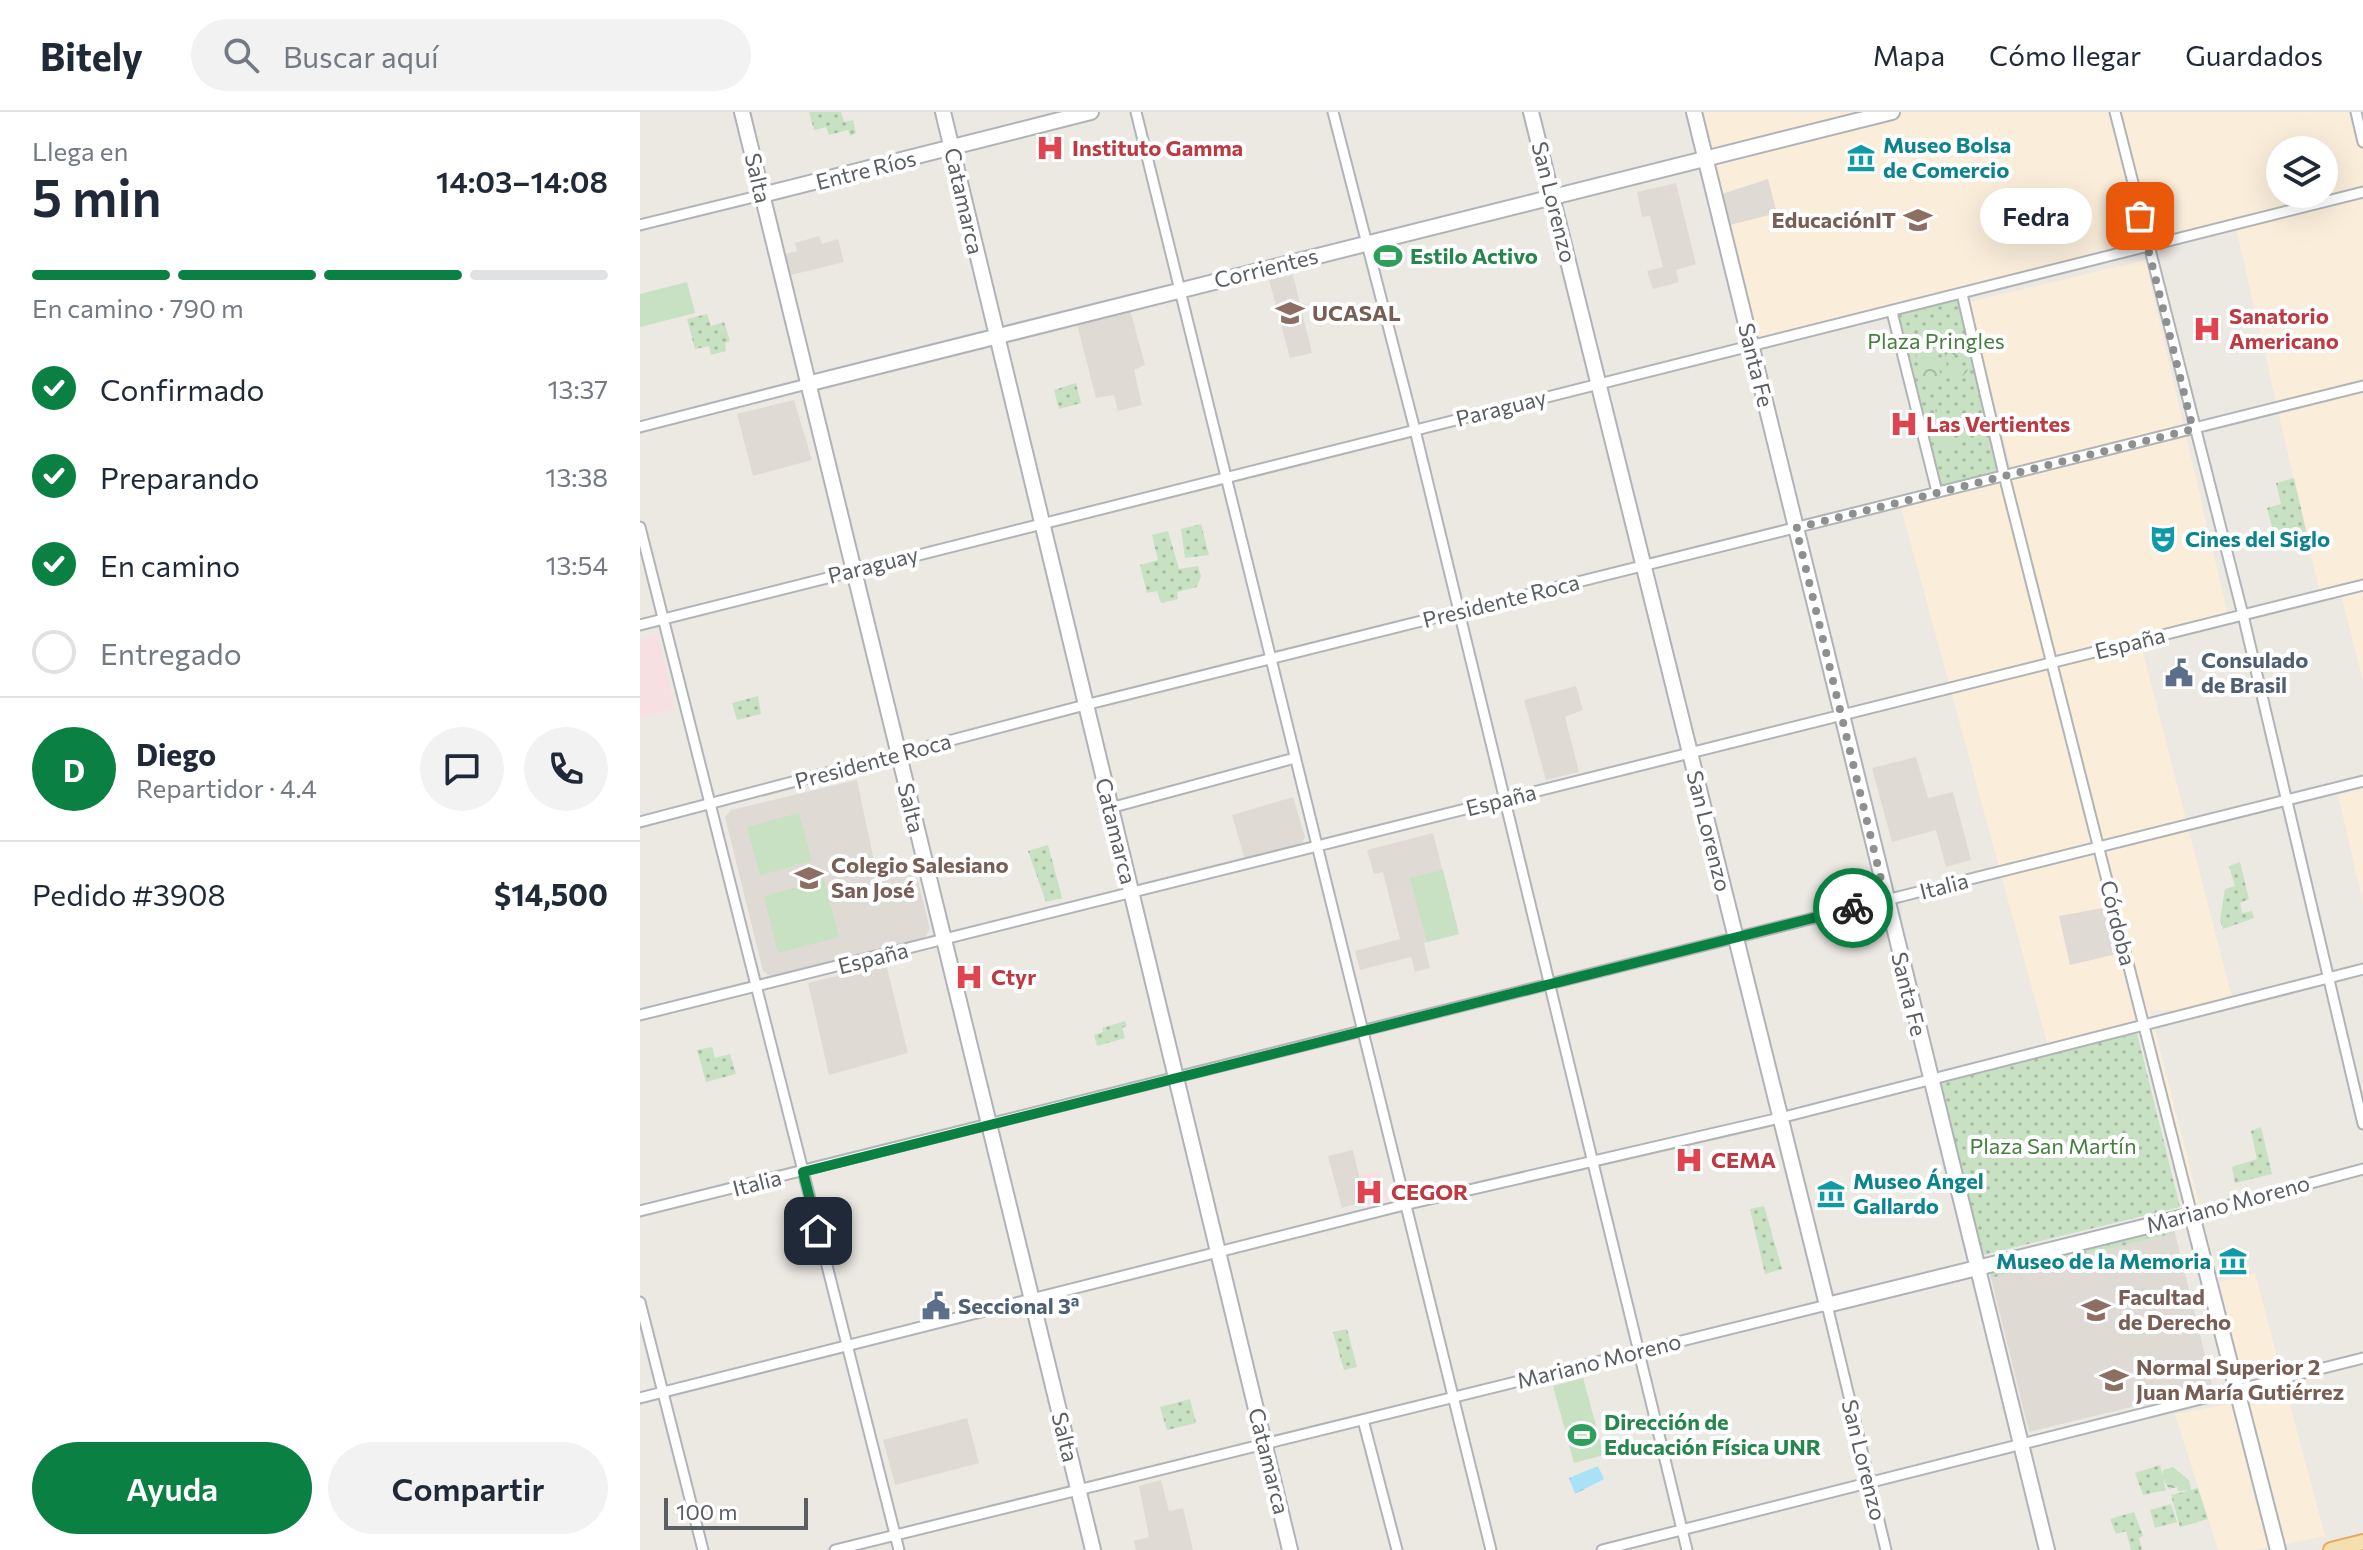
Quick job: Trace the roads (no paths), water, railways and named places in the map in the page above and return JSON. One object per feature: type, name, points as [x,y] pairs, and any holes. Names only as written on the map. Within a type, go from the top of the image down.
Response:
[{"type":"main road","name":"Salta","points":[[742,112],[1093,1550]]},
{"type":"main road","name":"Catamarca","points":[[943,112],[1290,1550]]},
{"type":"main road","name":"Entre Ríos","points":[[762,195],[1091,112]]},
{"type":"main road","name":"San Lorenzo","points":[[1531,112],[1827,1305]]},
{"type":"main road","name":"Santa Fe","points":[[1694,112],[2047,1550]]},
{"type":"main road","name":"Corrientes","points":[[807,384],[1892,112]]},
{"type":"main road","name":"Mariano Moreno","points":[[1827,1305],[2192,1215]]},
{"type":"main road","name":"Córdoba","points":[[2192,1215],[2278,1550]]},
{"type":"main road","points":[[2331,1550],[2363,1542]]},
{"type":"street","points":[[1136,112],[1491,1550]]},
{"type":"street","points":[[1333,112],[1415,430],[1687,1550]]},
{"type":"street","points":[[2115,112],[2193,429],[2243,615],[2363,1124]]},
{"type":"street","points":[[2356,112],[2363,142]]},
{"type":"street","name":"Paraguay","points":[[640,625],[2363,192]]},
{"type":"street","name":"Entre Ríos","points":[[640,225],[762,195]]},
{"type":"street","name":"Córdoba","points":[[1962,294],[2004,475],[2192,1215]]},
{"type":"street","points":[[1892,312],[1937,492]]},
{"type":"street","name":"Corrientes","points":[[640,427],[807,384]]},
{"type":"street","name":"Presidente Roca","points":[[640,822],[1085,705],[2363,386]]},
{"type":"street","points":[[640,527],[899,1550]]},
{"type":"street","name":"España","points":[[640,1015],[2363,585]]},
{"type":"street","points":[[1110,808],[1295,758]]},
{"type":"street","name":"Italia","points":[[640,1211],[2363,781]]},
{"type":"street","points":[[640,1398],[848,1348],[1404,1205],[1780,1118],[2363,969]]},
{"type":"street","name":"Mariano Moreno","points":[[2192,1215],[2363,1169]]},
{"type":"street","points":[[640,1302],[703,1550]]},
{"type":"street","name":"Mariano Moreno","points":[[835,1550],[1827,1305]]},
{"type":"street","name":"San Lorenzo","points":[[1827,1305],[1886,1550]]},
{"type":"street","points":[[1602,1550],[2363,1358]]},
{"type":"street","points":[[1363,1420],[1397,1550]]},
{"type":"water","points":[[1598,1466],[1604,1479],[1575,1494],[1569,1478]]},
{"type":"place","name":"Instituto Gamma","points":[[1050,148]]},
{"type":"place","name":"Museo Bolsa de Comercio","points":[[1861,158]]},
{"type":"place","name":"Fedra","points":[[2140,216]]},
{"type":"place","name":"EducaciónIT","points":[[1918,220]]},
{"type":"place","name":"Estilo Activo","points":[[1388,256]]},
{"type":"place","name":"UCASAL","points":[[1290,313]]},
{"type":"place","name":"Sanatorio Americano","points":[[2207,329]]},
{"type":"place","name":"Las Vertientes","points":[[1904,424]]},
{"type":"place","name":"Cines del Siglo","points":[[2163,539]]},
{"type":"place","name":"Consulado de Brasil","points":[[2179,673]]},
{"type":"place","name":"Colegio Salesiano San José","points":[[809,878]]},
{"type":"place","name":"Ctyr","points":[[969,977]]},
{"type":"place","name":"CEMA","points":[[1689,1160]]},
{"type":"place","name":"CEGOR","points":[[1369,1192]]},
{"type":"place","name":"Museo Ángel Gallardo","points":[[1831,1194]]},
{"type":"place","name":"Museo de la Memoria","points":[[2233,1261]]},
{"type":"place","name":"Seccional 3ª","points":[[936,1306]]},
{"type":"place","name":"Facultad de Derecho","points":[[2096,1310]]},
{"type":"place","name":"Normal Superior 2 Juan María Gutiérrez","points":[[2114,1380]]},
{"type":"place","name":"Dirección de Educación Física UNR","points":[[1582,1435]]},
{"type":"park label","name":"Plaza Pringles","points":[[1936,341]]},
{"type":"park label","name":"Plaza San Martín","points":[[2053,1146]]}]
